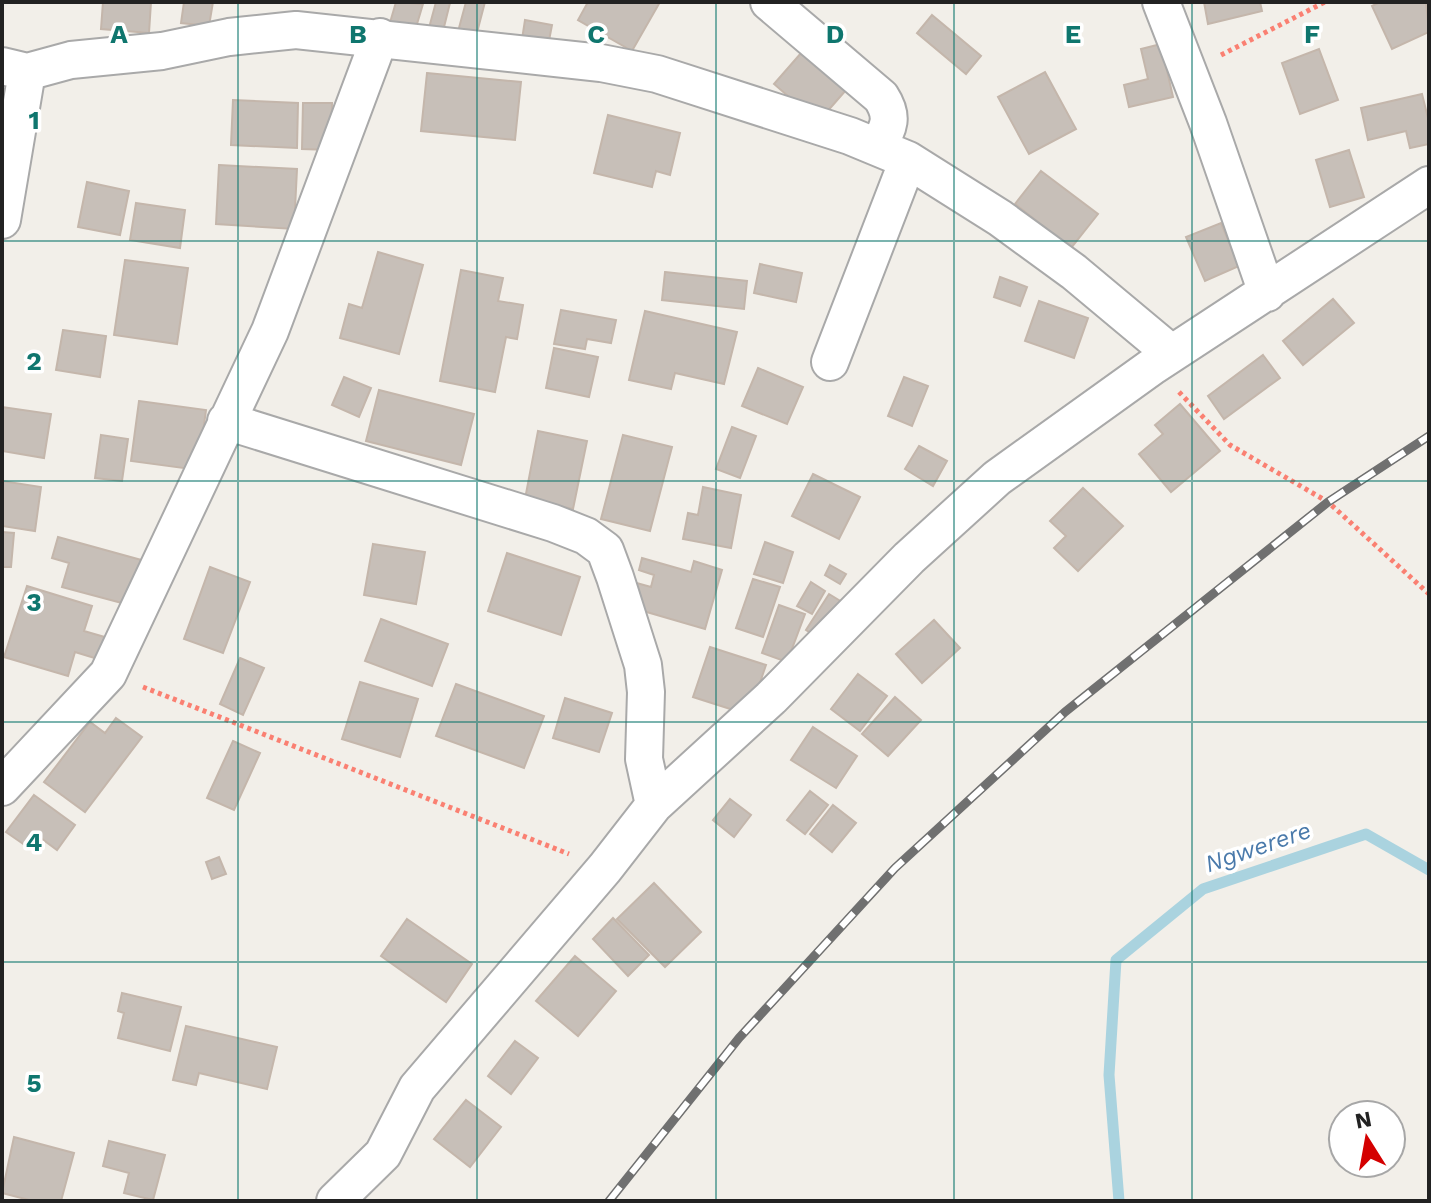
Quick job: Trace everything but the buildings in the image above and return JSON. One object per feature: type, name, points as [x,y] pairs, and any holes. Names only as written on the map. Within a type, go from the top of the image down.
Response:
[{"type":"street","points":[[769,2],[881,97],[890,111],[893,153],[830,362]]},
{"type":"street","points":[[1161,2],[1267,293]]},
{"type":"street","points":[[2,220],[14,69],[162,51],[229,37],[296,30],[601,63],[657,74],[893,153],[1000,218],[1074,272],[1162,359]]},
{"type":"street","points":[[2,787],[108,674],[182,523],[226,421],[270,331],[380,37]]},
{"type":"street","points":[[335,1201],[383,1154],[417,1088],[605,868],[654,805],[771,698],[909,558],[997,478],[1162,359],[1429,185]]},
{"type":"street","points":[[226,421],[553,523],[586,536],[605,550],[643,665],[646,692],[644,759],[654,805]]},
{"type":"path","points":[[1188,72],[1325,2]]},
{"type":"path","points":[[1162,359],[1230,445],[1328,502],[1429,594]]},
{"type":"path","points":[[108,674],[605,868]]},
{"type":"waterway","name":"Ngwerere","points":[[1119,1201],[1109,1075],[1116,960],[1203,889],[1366,834],[1429,870]]},
{"type":"railway","points":[[609,1201],[739,1038],[895,868],[1065,712],[1328,502],[1429,436]]}]
